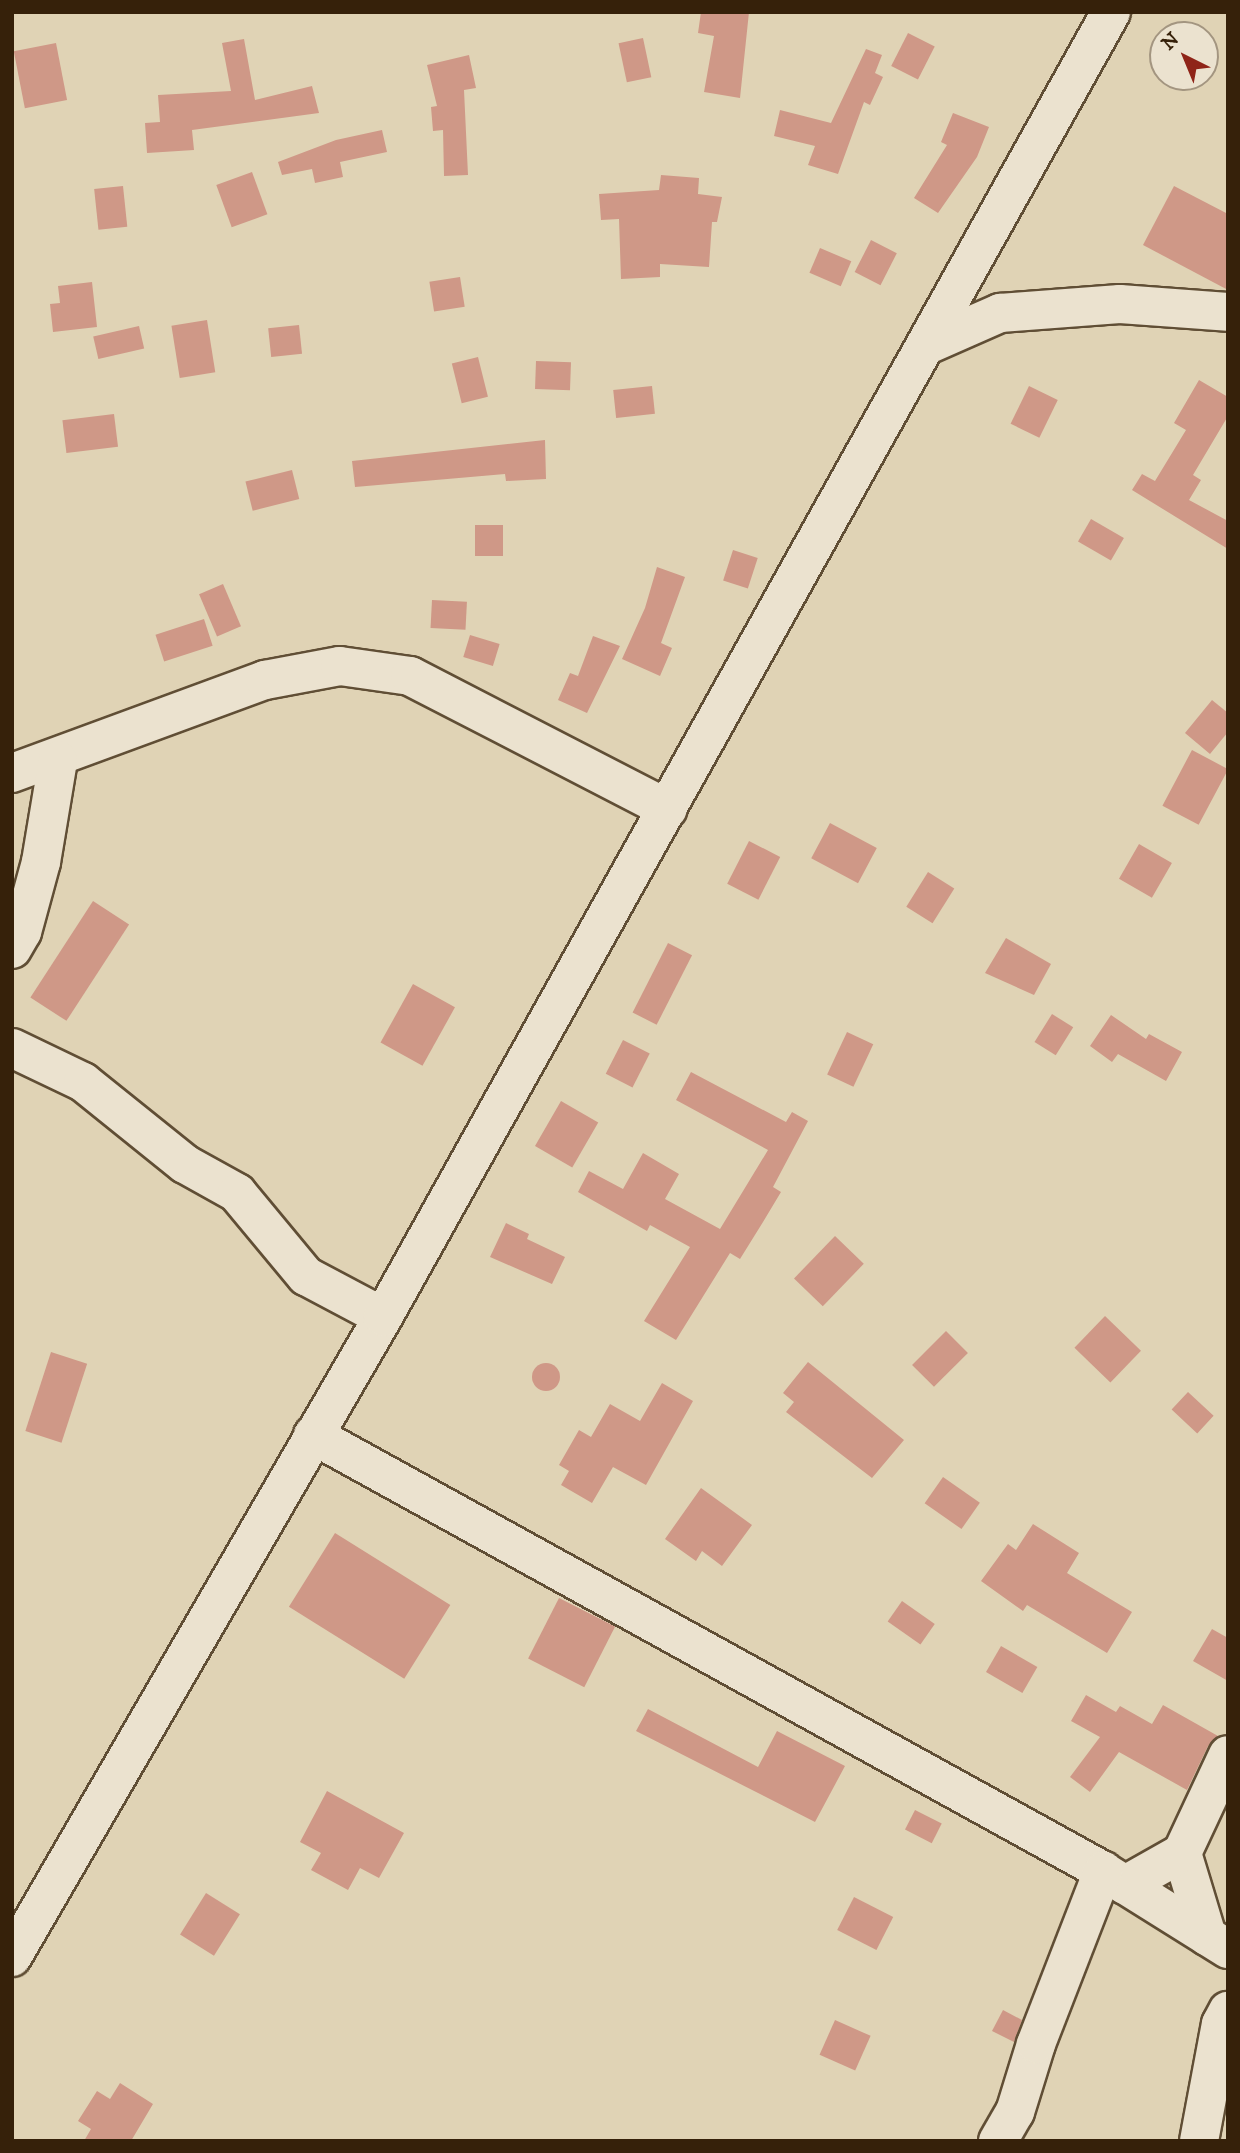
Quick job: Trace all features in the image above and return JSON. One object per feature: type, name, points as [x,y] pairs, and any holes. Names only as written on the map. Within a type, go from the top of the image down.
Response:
[{"type":"street","points":[[12,1957],[383,1317],[1111,12]]},
{"type":"street","points":[[927,345],[1000,313],[1120,304],[1228,312]]},
{"type":"street","points":[[12,773],[58,760],[265,680],[340,666],[410,676],[668,809]]},
{"type":"street","points":[[12,948],[22,932],[41,862],[58,760]]},
{"type":"street","points":[[12,1048],[83,1082],[186,1164],[237,1193],[306,1276],[383,1317]]},
{"type":"street","points":[[313,1435],[1114,1878],[1217,1942]]},
{"type":"street","points":[[998,2141],[1015,2112],[1036,2044],[1114,1878],[1182,1853],[1228,1755]]},
{"type":"street","points":[[1182,1853],[1217,1942]]},
{"type":"street","points":[[1199,2141],[1221,2024],[1228,2011]]},
{"type":"building","points":[[701,12],[749,12],[740,98],[704,92],[714,36],[698,33]]},
{"type":"building","points":[[908,33],[935,47],[918,80],[891,66]]},
{"type":"building","points":[[643,38],[651,77],[627,82],[619,43]]},
{"type":"building","points":[[244,39],[255,100],[312,86],[319,113],[192,130],[194,150],[147,153],[145,123],[160,122],[158,95],[231,91],[222,43]]},
{"type":"building","points":[[56,43],[67,100],[25,108],[14,51]]},
{"type":"building","points":[[866,49],[882,55],[875,73],[883,77],[870,105],[864,102],[838,174],[808,165],[815,146],[774,136],[780,110],[831,123]]},
{"type":"building","points":[[469,55],[476,88],[464,90],[468,175],[444,176],[443,130],[433,131],[431,107],[437,106],[427,65]]},
{"type":"building","points":[[953,113],[989,127],[977,157],[938,213],[914,198],[947,145],[941,142]]},
{"type":"building","points":[[382,130],[387,152],[340,162],[343,177],[315,183],[312,169],[282,175],[278,162],[336,140]]},
{"type":"building","points":[[252,172],[267,214],[232,227],[216,185]]},
{"type":"building","points":[[661,175],[699,178],[698,194],[722,197],[717,222],[712,222],[709,267],[660,264],[660,277],[621,279],[619,219],[601,220],[599,194],[659,190]]},
{"type":"building","points":[[123,186],[127,227],[98,230],[94,189]]},
{"type":"building","points":[[1174,186],[1228,214],[1228,290],[1143,245]]},
{"type":"building","points":[[871,240],[897,253],[880,285],[855,272]]},
{"type":"building","points":[[820,248],[851,261],[841,286],[809,273]]},
{"type":"building","points":[[460,277],[465,307],[434,311],[429,282]]},
{"type":"building","points":[[92,282],[97,327],[53,332],[50,304],[60,303],[58,286]]},
{"type":"building","points":[[207,320],[215,372],[180,378],[171,326]]},
{"type":"building","points":[[299,325],[302,354],[271,357],[268,328]]},
{"type":"building","points":[[139,326],[144,348],[98,359],[93,337]]},
{"type":"building","points":[[478,357],[488,397],[462,403],[452,364]]},
{"type":"building","points":[[536,361],[571,362],[570,390],[535,389]]},
{"type":"building","points":[[1199,380],[1228,397],[1228,416],[1193,475],[1201,480],[1189,500],[1228,521],[1228,549],[1132,490],[1142,474],[1155,481],[1186,430],[1174,423]]},
{"type":"building","points":[[652,386],[655,414],[616,418],[613,390]]},
{"type":"building","points":[[1029,386],[1058,400],[1039,438],[1011,424]]},
{"type":"building","points":[[114,414],[118,447],[66,453],[62,420]]},
{"type":"building","points":[[545,440],[546,479],[506,481],[505,474],[355,487],[352,461]]},
{"type":"building","points":[[292,470],[299,499],[253,511],[245,482]]},
{"type":"building","points":[[1091,519],[1124,538],[1111,561],[1078,542]]},
{"type":"building","points":[[475,525],[503,525],[503,556],[475,556]]},
{"type":"building","points":[[733,550],[758,558],[748,588],[723,580]]},
{"type":"building","points":[[657,567],[685,577],[661,643],[672,648],[660,676],[622,659],[645,608]]},
{"type":"building","points":[[223,584],[241,626],[217,637],[199,594]]},
{"type":"building","points":[[432,600],[467,602],[465,630],[431,628]]},
{"type":"building","points":[[204,619],[213,646],[164,661],[155,635]]},
{"type":"building","points":[[470,635],[500,644],[493,666],[463,657]]},
{"type":"building","points":[[593,636],[620,646],[587,713],[558,700],[570,673],[578,676]]},
{"type":"building","points":[[1212,700],[1228,713],[1228,732],[1210,754],[1185,733]]},
{"type":"building","points":[[1192,750],[1228,769],[1199,825],[1162,806]]},
{"type":"building","points":[[830,823],[877,848],[858,883],[811,858]]},
{"type":"building","points":[[749,841],[780,857],[758,900],[727,884]]},
{"type":"building","points":[[1139,844],[1172,863],[1152,898],[1119,879]]},
{"type":"building","points":[[928,872],[954,888],[933,923],[906,907]]},
{"type":"building","points":[[93,901],[129,924],[66,1021],[30,997]]},
{"type":"building","points":[[1006,938],[1051,964],[1034,995],[985,973]]},
{"type":"building","points":[[668,943],[692,955],[657,1025],[633,1012]]},
{"type":"building","points":[[413,984],[455,1007],[422,1066],[381,1043]]},
{"type":"building","points":[[1052,1014],[1073,1027],[1056,1055],[1035,1042]]},
{"type":"building","points":[[1111,1015],[1146,1039],[1149,1034],[1182,1052],[1166,1081],[1118,1054],[1112,1062],[1090,1046]]},
{"type":"building","points":[[847,1032],[873,1044],[853,1087],[827,1075]]},
{"type":"building","points":[[623,1040],[650,1054],[632,1087],[606,1074]]},
{"type":"building","points":[[691,1072],[786,1122],[792,1112],[808,1121],[773,1187],[781,1192],[763,1222],[740,1259],[730,1253],[676,1340],[644,1321],[690,1247],[650,1225],[647,1231],[578,1192],[589,1171],[623,1189],[643,1153],[679,1174],[665,1199],[720,1229],[768,1150],[676,1100]]},
{"type":"building","points":[[561,1101],[598,1122],[572,1168],[535,1146]]},
{"type":"building","points":[[506,1223],[529,1234],[527,1239],[565,1257],[552,1284],[490,1257]]},
{"type":"building","points":[[835,1236],[864,1264],[823,1306],[794,1278]]},
{"type":"building","points":[[1105,1316],[1141,1351],[1110,1382],[1074,1348]]},
{"type":"building","points":[[946,1331],[968,1353],[934,1387],[912,1365]]},
{"type":"building","points":[[51,1352],[87,1364],[61,1443],[25,1431]]},
{"type":"building","points":[[808,1362],[904,1440],[872,1478],[786,1412],[794,1402],[783,1393]]},
{"type":"building","points":[[546,1363],[556,1367],[560,1377],[556,1387],[546,1391],[536,1387],[532,1377],[536,1367]]},
{"type":"building","points":[[662,1383],[693,1401],[646,1485],[613,1467],[592,1503],[561,1485],[569,1471],[559,1465],[579,1430],[591,1437],[610,1404],[640,1421]]},
{"type":"building","points":[[1188,1392],[1214,1416],[1197,1433],[1172,1410]]},
{"type":"building","points":[[943,1477],[980,1503],[962,1529],[925,1503]]},
{"type":"building","points":[[701,1488],[752,1525],[722,1566],[702,1551],[696,1561],[665,1539]]},
{"type":"building","points":[[1033,1524],[1079,1553],[1067,1573],[1132,1612],[1107,1653],[1027,1605],[1023,1611],[981,1581],[1008,1544],[1016,1550]]},
{"type":"building","points":[[335,1533],[450,1605],[404,1679],[289,1607]]},
{"type":"building","points":[[559,1598],[615,1627],[584,1687],[528,1659]]},
{"type":"building","points":[[902,1601],[935,1624],[920,1644],[888,1621]]},
{"type":"building","points":[[1212,1629],[1228,1638],[1228,1681],[1193,1661]]},
{"type":"building","points":[[1001,1646],[1037,1667],[1022,1693],[986,1672]]},
{"type":"building","points":[[1086,1695],[1116,1712],[1120,1706],[1152,1724],[1163,1705],[1218,1736],[1208,1746],[1187,1790],[1119,1752],[1090,1792],[1070,1777],[1100,1737],[1071,1721]]},
{"type":"building","points":[[648,1709],[758,1767],[777,1731],[845,1766],[815,1822],[636,1731]]},
{"type":"building","points":[[327,1791],[404,1833],[379,1878],[360,1868],[348,1890],[311,1870],[321,1853],[300,1842]]},
{"type":"building","points":[[915,1810],[942,1824],[932,1843],[905,1830]]},
{"type":"building","points":[[206,1893],[240,1914],[214,1956],[180,1935]]},
{"type":"building","points":[[854,1897],[893,1917],[876,1950],[837,1930]]},
{"type":"building","points":[[1003,2010],[1022,2020],[1014,2042],[992,2031]]},
{"type":"building","points":[[835,2020],[871,2036],[855,2071],[820,2055]]},
{"type":"building","points":[[120,2083],[153,2104],[131,2141],[84,2141],[91,2129],[78,2121],[97,2091],[110,2099]]}]
